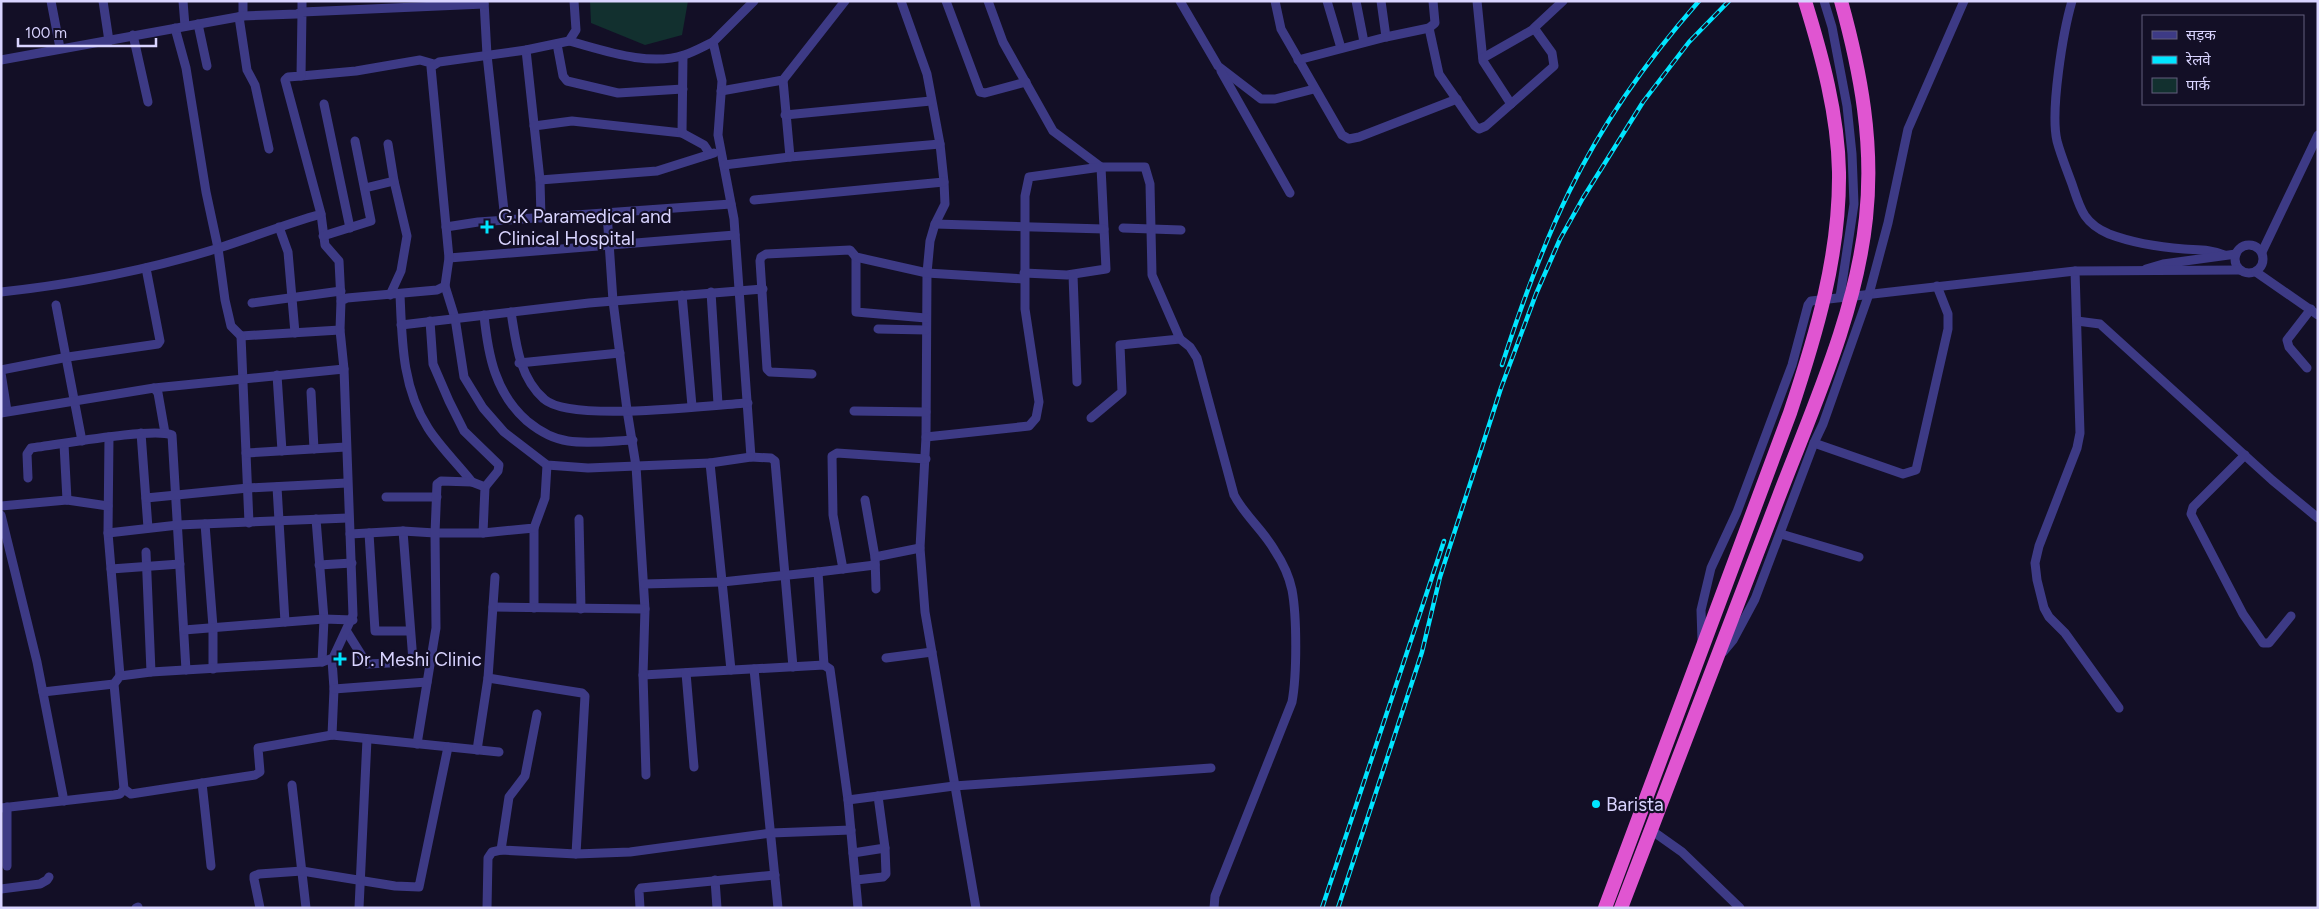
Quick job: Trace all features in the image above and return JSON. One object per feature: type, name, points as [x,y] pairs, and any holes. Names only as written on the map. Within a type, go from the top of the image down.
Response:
[{"type":"highway","points":[[1605,908],[1790,413],[1816,334],[1826,296],[1834,244],[1839,171],[1831,102],[1820,49],[1805,1]]},
{"type":"highway","points":[[1621,908],[1839,333],[1856,278],[1866,218],[1869,148],[1861,78],[1841,1]]},
{"type":"street","points":[[51,1],[60,48]]},
{"type":"street","points":[[103,1],[110,41]]},
{"type":"street","points":[[183,1],[185,26]]},
{"type":"street","points":[[243,1],[241,16],[247,70],[255,85],[269,149]]},
{"type":"street","points":[[301,76],[302,1]]},
{"type":"street","points":[[569,41],[576,30],[574,1]]},
{"type":"street","points":[[332,735],[334,689],[332,660],[353,620],[344,368],[340,330],[341,291],[339,262],[326,248],[321,214],[299,139],[286,80],[288,77],[356,71],[420,60],[434,64],[526,50],[569,41],[628,57],[649,59],[683,56],[713,42],[754,1]]},
{"type":"street","points":[[721,91],[783,80],[845,1]]},
{"type":"street","points":[[901,1],[927,74],[940,144],[944,182],[945,204],[935,224],[930,241],[927,273],[926,460],[920,548],[925,612],[976,908]]},
{"type":"street","points":[[946,1],[980,92],[985,93],[1026,82]]},
{"type":"street","points":[[988,1],[1003,42],[1053,131],[1101,167]]},
{"type":"street","points":[[1180,1],[1290,193]]},
{"type":"street","points":[[1275,1],[1279,25],[1342,135],[1349,139],[1359,137],[1457,99]]},
{"type":"street","points":[[1328,1],[1342,48]]},
{"type":"street","points":[[1356,1],[1364,42]]},
{"type":"street","points":[[1381,1],[1386,36]]},
{"type":"street","points":[[1298,60],[1386,36],[1429,28],[1435,23],[1433,1]]},
{"type":"street","points":[[1477,1],[1485,66],[1511,104]]},
{"type":"street","points":[[1483,58],[1534,29],[1534,26],[1551,5],[1563,1]]},
{"type":"street","points":[[1824,1],[1832,27],[1847,106],[1852,154],[1854,204],[1840,297]]},
{"type":"street","points":[[1714,663],[1733,640],[1755,599],[1814,443],[1823,424],[1869,294],[1888,223],[1908,129],[1964,1]]},
{"type":"street","points":[[2072,1],[2063,37],[2055,126],[2057,141],[2081,212],[2093,225],[2107,233],[2131,242],[2211,250],[2224,255]]},
{"type":"street","points":[[1,60],[241,16],[484,2],[487,55],[505,220]]},
{"type":"street","points":[[198,24],[207,66]]},
{"type":"street","points":[[175,28],[186,68],[206,192],[218,248],[231,326],[241,336],[249,522]]},
{"type":"street","points":[[1429,28],[1439,74],[1474,126],[1479,129],[1486,126],[1554,66],[1552,53],[1534,29]]},
{"type":"street","points":[[133,35],[148,102]]},
{"type":"street","points":[[713,42],[722,81],[718,135],[735,235],[751,458]]},
{"type":"street","points":[[558,44],[563,76],[567,81],[618,93],[683,89]]},
{"type":"street","points":[[526,50],[540,180],[541,218]]},
{"type":"street","points":[[682,133],[683,56]]},
{"type":"street","points":[[434,64],[430,72],[449,258],[445,286],[454,318],[464,377],[482,408],[504,432],[547,465],[588,468],[710,463],[751,458],[770,458],[775,461],[793,667]]},
{"type":"street","points":[[1218,66],[1265,100],[1314,89]]},
{"type":"street","points":[[783,80],[790,157]]},
{"type":"street","points":[[786,115],[931,101]]},
{"type":"street","points":[[324,104],[350,228]]},
{"type":"street","points":[[534,126],[572,121],[682,133],[704,145],[710,154]]},
{"type":"street","points":[[1702,648],[1701,610],[1711,568],[1738,512],[1789,374],[1808,305],[1814,299],[2075,271],[2145,269],[2162,272],[2240,270],[2246,273],[2256,272],[2262,266],[2262,252],[2318,135]]},
{"type":"street","points":[[323,236],[371,220],[355,141]]},
{"type":"street","points":[[388,144],[407,236],[401,271],[390,295]]},
{"type":"street","points":[[724,165],[790,157],[940,144]]},
{"type":"street","points":[[540,180],[657,171],[721,150]]},
{"type":"street","points":[[812,374],[770,372],[767,369],[761,257],[766,254],[850,250],[856,257],[927,273],[1024,276],[1073,275],[1106,269],[1101,167]]},
{"type":"street","points":[[926,438],[1018,428],[1029,426],[1034,422],[1039,402],[1025,309],[1024,276],[1025,196],[1029,178],[1101,167],[1145,167],[1150,184],[1154,282],[1180,339],[1190,347],[1197,358],[1234,495],[1274,549],[1289,581],[1294,605],[1296,678],[1292,702],[1218,887],[1214,908]]},
{"type":"street","points":[[365,188],[394,180]]},
{"type":"street","points":[[754,200],[944,182]]},
{"type":"street","points":[[446,227],[505,220],[731,204]]},
{"type":"street","points":[[607,213],[613,301],[636,466],[645,609],[643,675],[646,775]]},
{"type":"street","points":[[1,292],[53,286],[146,268],[218,248],[321,214]]},
{"type":"street","points":[[935,224],[1104,229]]},
{"type":"street","points":[[279,227],[288,252],[295,333]]},
{"type":"street","points":[[1123,228],[1181,230]]},
{"type":"street","points":[[449,258],[735,235]]},
{"type":"street","points":[[2240,270],[2236,264],[2236,254],[2242,247],[2250,245],[2262,252]]},
{"type":"street","points":[[2145,269],[2158,265],[2236,254]]},
{"type":"street","points":[[856,257],[856,312],[926,318]]},
{"type":"street","points":[[146,268],[159,343],[153,346],[68,357],[1,371],[4,412],[154,388],[344,368]]},
{"type":"street","points":[[2075,271],[2080,433],[2077,448],[2039,546],[2035,562],[2044,608],[2049,617],[2065,633],[2118,708]]},
{"type":"street","points":[[2256,272],[2314,312],[2287,340],[2288,347],[2307,368]]},
{"type":"street","points":[[1073,275],[1077,382]]},
{"type":"street","points":[[341,301],[347,298],[438,290],[445,286]]},
{"type":"street","points":[[1814,443],[1903,474],[1916,470],[1948,329],[1948,314],[1937,286]]},
{"type":"street","points":[[401,325],[613,301],[763,289]]},
{"type":"street","points":[[252,303],[341,291]]},
{"type":"street","points":[[711,292],[718,404]]},
{"type":"street","points":[[400,294],[402,350],[412,394],[429,429],[472,482]]},
{"type":"street","points":[[682,295],[692,406]]},
{"type":"street","points":[[56,305],[68,357],[82,441]]},
{"type":"street","points":[[511,312],[519,363],[539,394],[551,404],[578,411],[627,410],[748,402]]},
{"type":"street","points":[[484,315],[487,347],[499,386],[516,411],[538,430],[568,441],[633,440]]},
{"type":"street","points":[[430,321],[433,364],[449,402],[464,431],[499,465],[498,471],[486,487],[483,533]]},
{"type":"street","points":[[2077,322],[2100,324],[2318,518]]},
{"type":"street","points":[[878,329],[926,330]]},
{"type":"street","points":[[241,336],[340,330]]},
{"type":"street","points":[[1091,418],[1122,392],[1120,345],[1180,339]]},
{"type":"street","points":[[519,363],[620,353]]},
{"type":"street","points":[[277,375],[282,451]]},
{"type":"street","points":[[154,388],[158,393],[165,433]]},
{"type":"street","points":[[311,392],[314,449]]},
{"type":"street","points":[[854,411],[926,412]]},
{"type":"street","points":[[28,478],[27,454],[29,450],[141,434],[165,433],[172,435],[186,670]]},
{"type":"street","points":[[141,434],[148,528]]},
{"type":"street","points":[[7,866],[4,807],[114,795],[120,794],[124,789],[108,533],[109,438]]},
{"type":"street","points":[[64,444],[67,500]]},
{"type":"street","points":[[246,453],[346,447]]},
{"type":"street","points":[[843,569],[834,515],[832,456],[837,453],[926,460]]},
{"type":"street","points":[[2245,455],[2193,507],[2191,514],[2243,614],[2263,644],[2269,643],[2291,616]]},
{"type":"street","points":[[710,463],[732,670]]},
{"type":"street","points":[[534,608],[534,528],[545,498],[547,465]]},
{"type":"street","points":[[417,744],[436,628],[435,534],[438,484],[441,481],[472,482],[486,487]]},
{"type":"street","points":[[146,498],[248,488],[347,484]]},
{"type":"street","points":[[276,487],[285,622]]},
{"type":"street","points":[[386,497],[437,497]]},
{"type":"street","points":[[1,506],[67,500],[108,506]]},
{"type":"street","points":[[865,500],[875,561],[876,589]]},
{"type":"street","points":[[1,515],[43,692],[64,801]]},
{"type":"street","points":[[108,533],[178,525],[348,518]]},
{"type":"street","points":[[316,519],[324,619],[322,662]]},
{"type":"street","points":[[579,519],[581,609]]},
{"type":"street","points":[[205,524],[213,627],[213,669]]},
{"type":"street","points":[[350,534],[403,531],[435,534],[483,533],[534,528]]},
{"type":"street","points":[[403,531],[413,661]]},
{"type":"street","points":[[369,533],[375,631],[410,631]]},
{"type":"street","points":[[1781,534],[1859,557]]},
{"type":"street","points":[[644,584],[722,582],[843,569],[920,548]]},
{"type":"street","points":[[146,552],[151,672]]},
{"type":"street","points":[[319,565],[352,563]]},
{"type":"street","points":[[111,569],[180,564]]},
{"type":"street","points":[[818,572],[824,665]]},
{"type":"street","points":[[477,750],[488,678],[495,577]]},
{"type":"street","points":[[493,607],[645,609]]},
{"type":"street","points":[[184,630],[324,619],[353,620]]},
{"type":"street","points":[[347,632],[367,664],[430,661]]},
{"type":"street","points":[[886,658],[932,652]]},
{"type":"street","points":[[43,692],[117,680],[151,672],[332,660]]},
{"type":"street","points":[[643,675],[824,665],[830,668],[848,800],[858,908]]},
{"type":"street","points":[[754,669],[772,833],[778,908]]},
{"type":"street","points":[[686,673],[694,767]]},
{"type":"street","points":[[488,678],[582,694],[584,696],[576,854]]},
{"type":"street","points":[[334,689],[427,682]]},
{"type":"street","points":[[501,850],[509,797],[525,776],[537,714]]},
{"type":"street","points":[[124,789],[131,794],[257,774],[260,772],[257,751],[260,747],[332,735],[499,752]]},
{"type":"street","points":[[359,908],[368,739]]},
{"type":"street","points":[[260,908],[254,876],[302,871],[415,888],[421,886],[448,747]]},
{"type":"street","points":[[848,800],[954,786],[1211,768]]},
{"type":"street","points":[[202,783],[211,866]]},
{"type":"street","points":[[292,784],[306,908]]},
{"type":"street","points":[[856,880],[885,876],[885,848],[878,796]]},
{"type":"street","points":[[487,908],[488,855],[501,850],[576,854],[630,852],[772,833],[851,830]]},
{"type":"street","points":[[1650,830],[1682,852],[1740,908]]},
{"type":"street","points":[[853,853],[885,848]]},
{"type":"street","points":[[640,908],[639,891],[641,888],[775,875]]},
{"type":"street","points":[[1,889],[40,884],[49,877]]},
{"type":"street","points":[[715,880],[716,908]]},
{"type":"green space","points":[[590,1],[688,1],[682,35],[645,45],[591,23]]},
{"type":"railway","points":[[1502,365],[1541,255],[1582,166],[1596,141],[1644,68],[1699,1]]},
{"type":"railway","points":[[1338,908],[1422,652],[1440,577],[1501,388],[1536,294],[1560,239],[1583,198],[1643,102],[1689,42],[1729,1]]},
{"type":"railway","points":[[1322,908],[1444,541]]},
{"type":"place","name":"G.K Paramedical and Clinical Hospital","points":[[487,227]]},
{"type":"place","name":"Dr. Meshi Clinic","points":[[340,659]]},
{"type":"place","name":"Barista","points":[[1596,804]]}]
